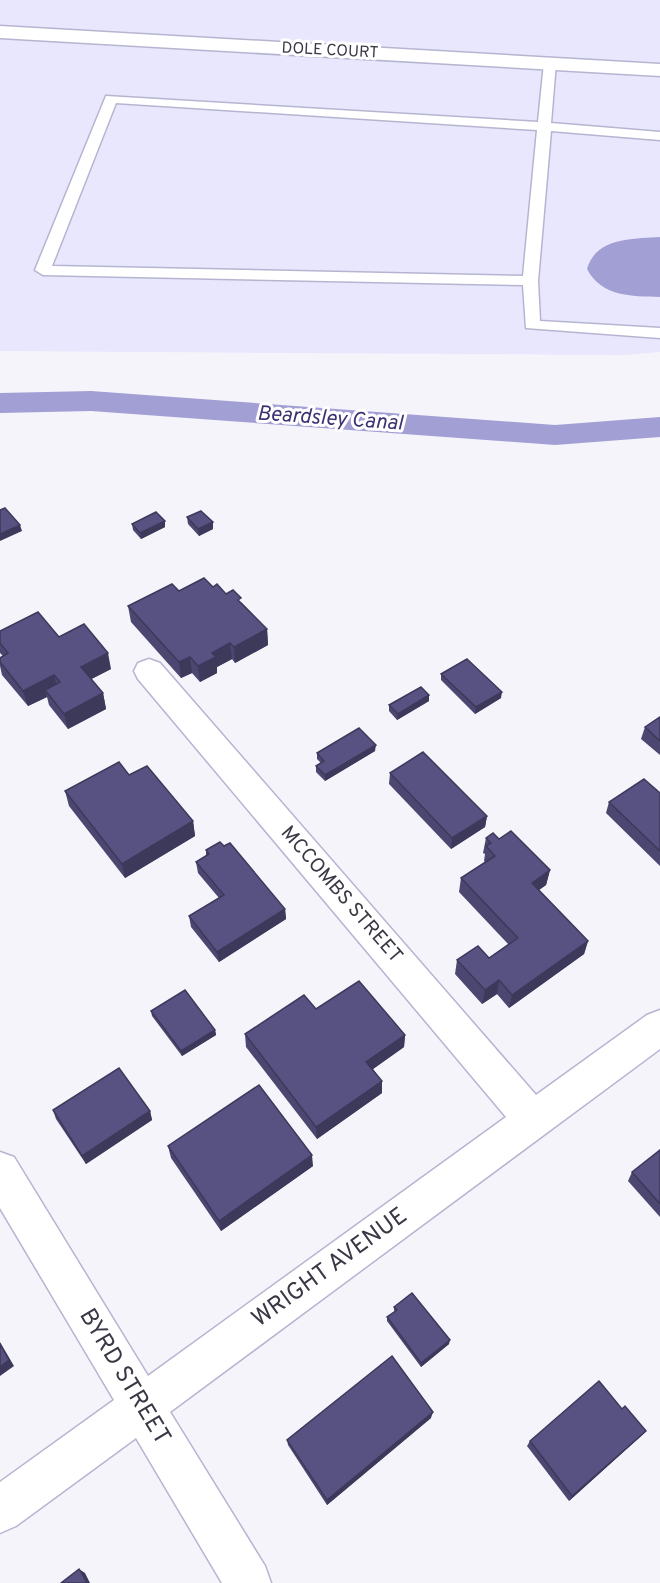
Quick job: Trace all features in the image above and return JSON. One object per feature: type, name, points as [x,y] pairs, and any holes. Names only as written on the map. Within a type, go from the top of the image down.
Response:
[{"type":"street","name":"DOLE COURT","points":[[0,32],[660,70]]},
{"type":"street","name":"MCCOMBS STREET","points":[[149,671],[533,1120]]},
{"type":"street","name":"WRIGHT AVENUE","points":[[0,1510],[660,1027]]},
{"type":"street","name":"BYRD STREET","points":[[0,1171],[248,1583]]},
{"type":"lane","points":[[550,63],[530,281],[532,325],[660,333]]},
{"type":"lane","points":[[530,281],[44,270],[111,99],[544,126],[660,136]]},
{"type":"shaded area","points":[[0,0],[660,0],[660,352],[624,355],[0,351]]},
{"type":"shaded area","points":[[660,237],[660,297],[628,295],[609,290],[593,278],[587,269],[598,251],[607,245],[627,240]]},
{"type":"building","points":[[5,508],[20,525],[0,534],[0,510]]},
{"type":"building","points":[[201,511],[213,522],[198,529],[187,517]]},
{"type":"building","points":[[156,512],[165,521],[140,533],[132,524]]},
{"type":"building","points":[[204,578],[213,587],[217,584],[226,594],[233,590],[241,598],[238,600],[267,629],[234,647],[230,643],[212,653],[216,657],[198,666],[190,657],[179,662],[128,606],[172,584],[179,591]]},
{"type":"building","points":[[38,612],[59,637],[84,624],[108,653],[81,667],[103,693],[64,714],[45,690],[60,682],[54,675],[23,691],[0,662],[0,658],[8,653],[0,643],[0,631]]},
{"type":"building","points":[[467,659],[502,692],[476,707],[441,674]]},
{"type":"building","points":[[421,687],[429,695],[398,714],[389,705]]},
{"type":"building","points":[[660,717],[660,741],[645,727]]},
{"type":"building","points":[[359,728],[376,745],[325,775],[316,766],[324,761],[317,753]]},
{"type":"building","points":[[423,752],[487,816],[452,838],[390,773]]},
{"type":"building","points":[[119,762],[129,775],[147,766],[193,821],[122,864],[65,791]]},
{"type":"building","points":[[644,779],[660,793],[660,851],[609,802]]},
{"type":"building","points":[[511,831],[550,870],[532,883],[588,941],[512,995],[499,980],[485,990],[457,960],[478,946],[489,958],[518,938],[461,878],[495,856],[486,846],[491,843],[486,838],[493,833],[499,839]]},
{"type":"building","points":[[220,842],[224,846],[230,843],[285,909],[217,952],[189,916],[224,895],[196,862],[209,854],[206,850]]},
{"type":"building","points":[[359,981],[405,1035],[366,1062],[382,1081],[316,1127],[245,1034],[304,995],[316,1009]]},
{"type":"building","points":[[185,990],[215,1030],[181,1051],[151,1011]]},
{"type":"building","points":[[119,1068],[150,1111],[82,1156],[53,1110]]},
{"type":"building","points":[[259,1085],[312,1155],[219,1221],[168,1146]]},
{"type":"building","points":[[660,1150],[660,1204],[632,1172]]},
{"type":"building","points":[[412,1293],[450,1340],[421,1363],[387,1317],[397,1310],[394,1307]]},
{"type":"building","points":[[0,1344],[9,1360],[0,1367]]},
{"type":"building","points":[[392,1356],[433,1412],[327,1500],[287,1440]]},
{"type":"building","points":[[599,1381],[622,1409],[625,1406],[646,1431],[572,1496],[530,1441]]},
{"type":"building","points":[[79,1569],[87,1583],[61,1583]]},
{"type":"waterway","name":"Beardsley Canal","points":[[0,403],[91,401],[555,435],[660,427]]}]
